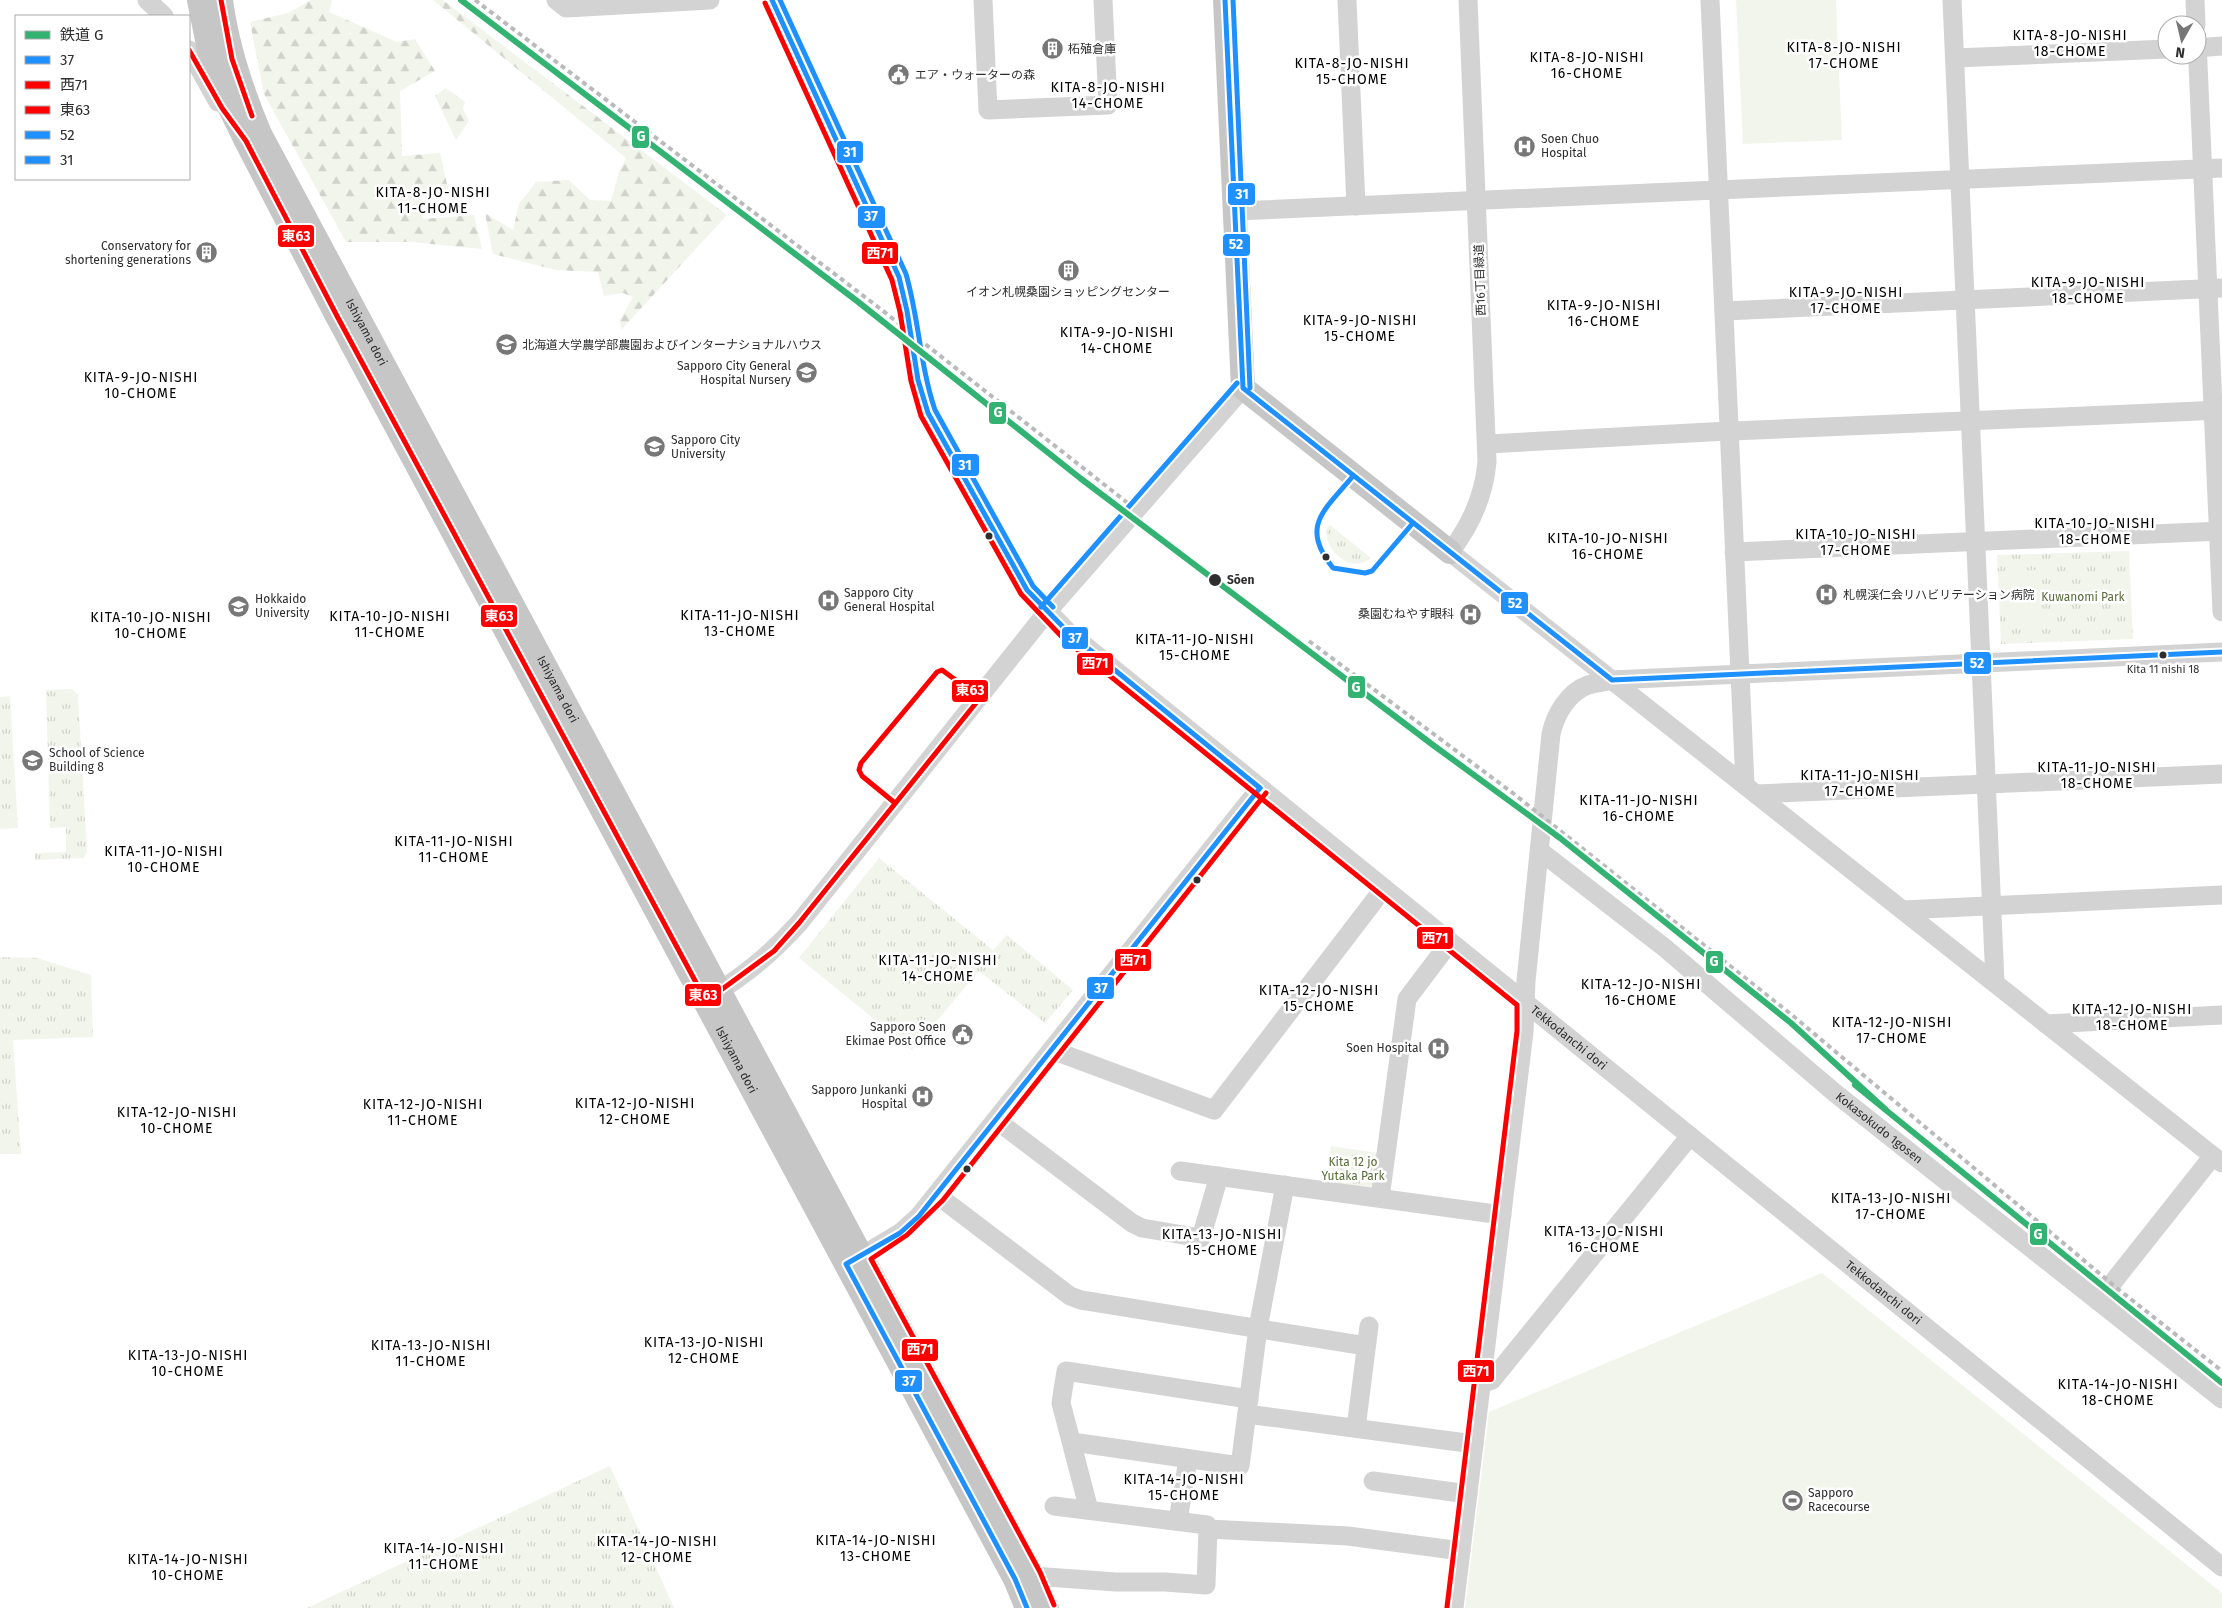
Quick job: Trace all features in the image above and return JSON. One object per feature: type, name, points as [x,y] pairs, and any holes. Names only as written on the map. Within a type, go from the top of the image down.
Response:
[{"type":"main road","name":"Ishiyama dori","points":[[199,0],[212,64],[226,100],[246,142],[337,316],[713,996]]},
{"type":"main road","name":"Ishiyama dori","points":[[220,0],[224,26],[234,65],[244,97],[260,134],[713,996],[854,1260],[1015,1579],[1027,1608]]},
{"type":"main road","points":[[1226,0],[1243,388],[1450,552]]},
{"type":"main road","name":"Ishiyama dori","points":[[854,1260],[1033,1576],[1047,1608]]},
{"type":"street","points":[[147,0],[163,15]]},
{"type":"street","points":[[556,0],[566,8],[710,0]]},
{"type":"street","name":"Tekkodanchi dori","points":[[772,0],[899,277],[905,296],[917,379],[928,413],[1027,590],[1047,612],[1068,632],[1260,788],[2222,1566]]},
{"type":"street","points":[[983,0],[988,110],[1108,105],[1103,0]]},
{"type":"street","points":[[1347,0],[1356,206]]},
{"type":"street","name":"西16丁目緑道","points":[[1450,552],[1471,520],[1479,500],[1485,480],[1487,444],[1468,0]]},
{"type":"street","points":[[1710,0],[1740,673],[1751,790]]},
{"type":"street","points":[[1952,0],[1995,983]]},
{"type":"street","points":[[2195,0],[2196,15]]},
{"type":"street","points":[[2207,47],[2222,46]]},
{"type":"street","points":[[1955,58],[2157,49]]},
{"type":"street","points":[[190,52],[222,108],[246,142]]},
{"type":"street","points":[[2198,65],[2202,169],[2215,289],[2222,612]]},
{"type":"street","points":[[1235,211],[2222,168]]},
{"type":"street","points":[[1724,311],[2215,289]]},
{"type":"street","points":[[713,996],[774,951],[799,923],[1047,612],[1243,388]]},
{"type":"street","points":[[1487,444],[2218,410]]},
{"type":"street","points":[[1734,552],[2220,531]]},
{"type":"street","points":[[1450,552],[2218,1160],[2098,1301]]},
{"type":"street","points":[[1454,1608],[1524,1032],[1525,1002],[1540,851],[1554,723],[1558,713],[1576,692],[1587,685],[1612,680],[2222,652]]},
{"type":"street","points":[[1751,790],[2222,774]]},
{"type":"street","points":[[854,1260],[900,1233],[920,1216],[1260,788]]},
{"type":"street","name":"Kokasokudo 1gosen","points":[[1540,851],[1666,948],[1836,1093],[2222,1399]]},
{"type":"street","points":[[1052,1050],[1214,1110],[1384,888]]},
{"type":"street","points":[[1903,910],[2222,895]]},
{"type":"street","points":[[1380,1198],[1407,999],[1450,942]]},
{"type":"street","points":[[2046,1024],[2222,1015]]},
{"type":"street","points":[[996,1120],[1132,1223],[1142,1228],[1200,1238],[1219,1176]]},
{"type":"street","points":[[1481,1384],[1492,1380],[1690,1136]]},
{"type":"street","points":[[1180,1171],[1502,1215]]},
{"type":"street","points":[[1072,1442],[1240,1466],[1258,1328],[1285,1185]]},
{"type":"street","points":[[937,1195],[1070,1296],[1081,1300],[1366,1346]]},
{"type":"street","points":[[1356,1428],[1369,1326]]},
{"type":"street","points":[[1089,1510],[1061,1403],[1066,1371],[1356,1428],[1474,1444]]},
{"type":"street","points":[[1178,1521],[1188,1459]]},
{"type":"street","points":[[1373,1481],[1468,1494]]},
{"type":"street","points":[[1033,1576],[1116,1582],[1165,1582],[1206,1585],[1207,1525],[1054,1506]]},
{"type":"street","points":[[1208,1529],[1348,1536],[1461,1551]]},
{"type":"green space","points":[[311,0],[332,0],[329,12],[397,42],[415,39],[435,71],[400,91],[402,156],[440,153],[449,193],[421,197],[423,219],[474,215],[482,249],[412,242],[346,242],[264,94],[250,22],[288,13]]},
{"type":"green space","points":[[433,0],[443,0],[727,215],[621,330],[620,320],[633,297],[623,293],[604,296],[598,272],[556,270],[493,254],[485,213],[513,230],[519,204],[536,182],[569,180],[590,200],[611,201],[619,172],[626,158]]},
{"type":"green space","points":[[1736,0],[1836,0],[1842,140],[1743,144]]},
{"type":"green space","points":[[446,88],[465,102],[463,109],[469,121],[456,140],[435,96]]},
{"type":"green space","points":[[1330,525],[1371,558],[1363,563],[1356,564],[1340,558],[1334,552],[1327,537],[1327,528]]},
{"type":"green space","name":"Kuwanomi Park","points":[[2129,551],[2133,639],[2001,644],[1997,555]]},
{"type":"green space","points":[[2039,570],[2040,623],[2006,624],[2004,571]]},
{"type":"green space","points":[[72,689],[78,695],[87,852],[84,858],[35,860],[35,853],[66,852],[66,827],[50,828],[46,690]]},
{"type":"green space","points":[[10,696],[18,828],[0,829],[0,697]]},
{"type":"green space","points":[[879,858],[993,950],[1007,935],[1073,990],[1045,1023],[979,971],[912,1050],[799,958]]},
{"type":"green space","points":[[0,957],[37,958],[91,975],[93,1037],[13,1040],[21,1154],[0,1154]]},
{"type":"green space","name":"Kita 12 jo Yutaka Park","points":[[1331,1146],[1378,1153],[1373,1189],[1326,1186]]},
{"type":"green space","name":"Sapporo Racecourse","points":[[1822,1273],[2222,1593],[2222,1608],[1465,1608],[1489,1412]]},
{"type":"green space","points":[[610,1466],[674,1608],[307,1608]]},
{"type":"railway","points":[[475,0],[878,307],[1129,504]]},
{"type":"railway","points":[[1309,641],[1514,794],[1793,1016],[2118,1289],[2222,1371]]},
{"type":"rail line","name":"G","points":[[461,0],[857,301],[1080,478],[1433,745],[1560,838],[1791,1023],[1885,1109]]},
{"type":"rail line","name":"G","points":[[1855,1085],[2222,1383]]},
{"type":"transit line","name":"東63","points":[[221,0],[232,59],[252,116]]},
{"type":"transit line","name":"37","points":[[772,0],[899,277],[907,311],[918,380],[928,413],[1027,590],[1068,632],[1260,788]]},
{"type":"transit line","name":"31","points":[[780,0],[906,274],[926,377],[935,410],[1033,586],[1053,607]]},
{"type":"transit line","name":"52","points":[[1225,0],[1243,388],[1612,680],[2222,652]]},
{"type":"transit line","name":"31","points":[[1233,0],[1250,388]]},
{"type":"transit line","name":"西71","points":[[765,3],[892,280],[900,312],[911,381],[921,416],[1021,594],[1063,638],[1517,1005],[1517,1031],[1447,1607]]},
{"type":"transit line","name":"東63","points":[[190,52],[222,108],[246,141],[337,316],[706,1001],[774,951],[799,923],[980,698],[942,670],[937,672],[861,763],[859,770],[862,776],[895,803]]},
{"type":"transit line","name":"31","points":[[1041,607],[1237,383]]},
{"type":"transit line","name":"52","points":[[1353,476],[1325,509],[1317,529],[1318,541],[1333,568],[1365,573],[1372,571],[1413,523]]},
{"type":"transit line","name":"37","points":[[1027,1608],[1015,1579],[846,1264],[900,1233],[919,1216],[1260,788]]},
{"type":"transit line","name":"西71","points":[[1054,1605],[1040,1572],[871,1259],[907,1235],[943,1200],[1266,793]]},
{"type":"place","name":"柘殖倉庫","points":[[1052,49]]},
{"type":"place","name":"エア・ウォーターの森","points":[[899,75]]},
{"type":"place","name":"Soen Chuo Hospital","points":[[1525,146]]},
{"type":"place","name":"Conservatory for shortening generations","points":[[207,253]]},
{"type":"place","name":"イオン札幌桑園ショッピングセンター","points":[[1068,271]]},
{"type":"place","name":"北海道大学農学部農園およびインターナショナルハウス","points":[[506,345]]},
{"type":"place","name":"Sapporo City General Hospital Nursery","points":[[807,373]]},
{"type":"place","name":"Sapporo City University","points":[[655,447]]},
{"type":"place","name":"Sōen","points":[[1215,580]]},
{"type":"place","name":"札幌渓仁会リハビリテーション病院","points":[[1827,595]]},
{"type":"place","name":"Sapporo City General Hospital","points":[[828,600]]},
{"type":"place","name":"Hokkaido University","points":[[239,606]]},
{"type":"place","name":"桑園むねやす眼科","points":[[1470,614]]},
{"type":"place","name":"Kita 11 nishi 18","points":[[2163,655]]},
{"type":"place","name":"School of Science Building 8","points":[[33,760]]},
{"type":"place","name":"Sapporo Soen Ekimae Post Office","points":[[962,1034]]},
{"type":"place","name":"Soen Hospital","points":[[1438,1048]]},
{"type":"place","name":"Sapporo Junkanki Hospital","points":[[923,1097]]},
{"type":"place","name":"Sapporo Racecourse","points":[[1792,1500]]},
{"type":"district","name":"KITA-8-JO-NISHI 18-CHOME","points":[[2070,43]]},
{"type":"district","name":"KITA-8-JO-NISHI 17-CHOME","points":[[1844,56]]},
{"type":"district","name":"KITA-8-JO-NISHI 16-CHOME","points":[[1587,66]]},
{"type":"district","name":"KITA-8-JO-NISHI 15-CHOME","points":[[1352,72]]},
{"type":"district","name":"KITA-8-JO-NISHI 14-CHOME","points":[[1108,95]]},
{"type":"district","name":"KITA-8-JO-NISHI 11-CHOME","points":[[433,200]]},
{"type":"district","name":"KITA-9-JO-NISHI 18-CHOME","points":[[2088,290]]},
{"type":"district","name":"KITA-9-JO-NISHI 17-CHOME","points":[[1846,300]]},
{"type":"district","name":"KITA-9-JO-NISHI 16-CHOME","points":[[1604,314]]},
{"type":"district","name":"KITA-9-JO-NISHI 15-CHOME","points":[[1360,328]]},
{"type":"district","name":"KITA-9-JO-NISHI 14-CHOME","points":[[1117,340]]},
{"type":"district","name":"KITA-9-JO-NISHI 10-CHOME","points":[[141,386]]},
{"type":"district","name":"KITA-10-JO-NISHI 18-CHOME","points":[[2095,532]]},
{"type":"district","name":"KITA-10-JO-NISHI 17-CHOME","points":[[1856,542]]},
{"type":"district","name":"KITA-10-JO-NISHI 16-CHOME","points":[[1608,546]]},
{"type":"district","name":"KITA-10-JO-NISHI 11-CHOME","points":[[390,624]]},
{"type":"district","name":"KITA-11-JO-NISHI 13-CHOME","points":[[740,624]]},
{"type":"district","name":"KITA-10-JO-NISHI 10-CHOME","points":[[151,626]]},
{"type":"district","name":"KITA-11-JO-NISHI 15-CHOME","points":[[1195,648]]},
{"type":"district","name":"KITA-11-JO-NISHI 18-CHOME","points":[[2097,776]]},
{"type":"district","name":"KITA-11-JO-NISHI 17-CHOME","points":[[1860,784]]},
{"type":"district","name":"KITA-11-JO-NISHI 16-CHOME","points":[[1639,808]]},
{"type":"district","name":"KITA-11-JO-NISHI 11-CHOME","points":[[454,850]]},
{"type":"district","name":"KITA-11-JO-NISHI 10-CHOME","points":[[164,860]]},
{"type":"district","name":"KITA-11-JO-NISHI 14-CHOME","points":[[938,968]]},
{"type":"district","name":"KITA-12-JO-NISHI 16-CHOME","points":[[1641,992]]},
{"type":"district","name":"KITA-12-JO-NISHI 15-CHOME","points":[[1319,998]]},
{"type":"district","name":"KITA-12-JO-NISHI 18-CHOME","points":[[2132,1018]]},
{"type":"district","name":"KITA-12-JO-NISHI 17-CHOME","points":[[1892,1030]]},
{"type":"district","name":"KITA-12-JO-NISHI 11-CHOME","points":[[423,1112]]},
{"type":"district","name":"KITA-12-JO-NISHI 12-CHOME","points":[[635,1112]]},
{"type":"district","name":"KITA-12-JO-NISHI 10-CHOME","points":[[177,1120]]},
{"type":"district","name":"KITA-13-JO-NISHI 17-CHOME","points":[[1891,1206]]},
{"type":"district","name":"KITA-13-JO-NISHI 16-CHOME","points":[[1604,1240]]},
{"type":"district","name":"KITA-13-JO-NISHI 15-CHOME","points":[[1222,1242]]},
{"type":"district","name":"KITA-13-JO-NISHI 12-CHOME","points":[[704,1350]]},
{"type":"district","name":"KITA-13-JO-NISHI 11-CHOME","points":[[431,1354]]},
{"type":"district","name":"KITA-13-JO-NISHI 10-CHOME","points":[[188,1364]]},
{"type":"district","name":"KITA-14-JO-NISHI 18-CHOME","points":[[2118,1392]]},
{"type":"district","name":"KITA-14-JO-NISHI 15-CHOME","points":[[1184,1488]]},
{"type":"district","name":"KITA-14-JO-NISHI 13-CHOME","points":[[876,1548]]},
{"type":"district","name":"KITA-14-JO-NISHI 12-CHOME","points":[[657,1549]]},
{"type":"district","name":"KITA-14-JO-NISHI 11-CHOME","points":[[444,1556]]},
{"type":"district","name":"KITA-14-JO-NISHI 10-CHOME","points":[[188,1568]]}]
